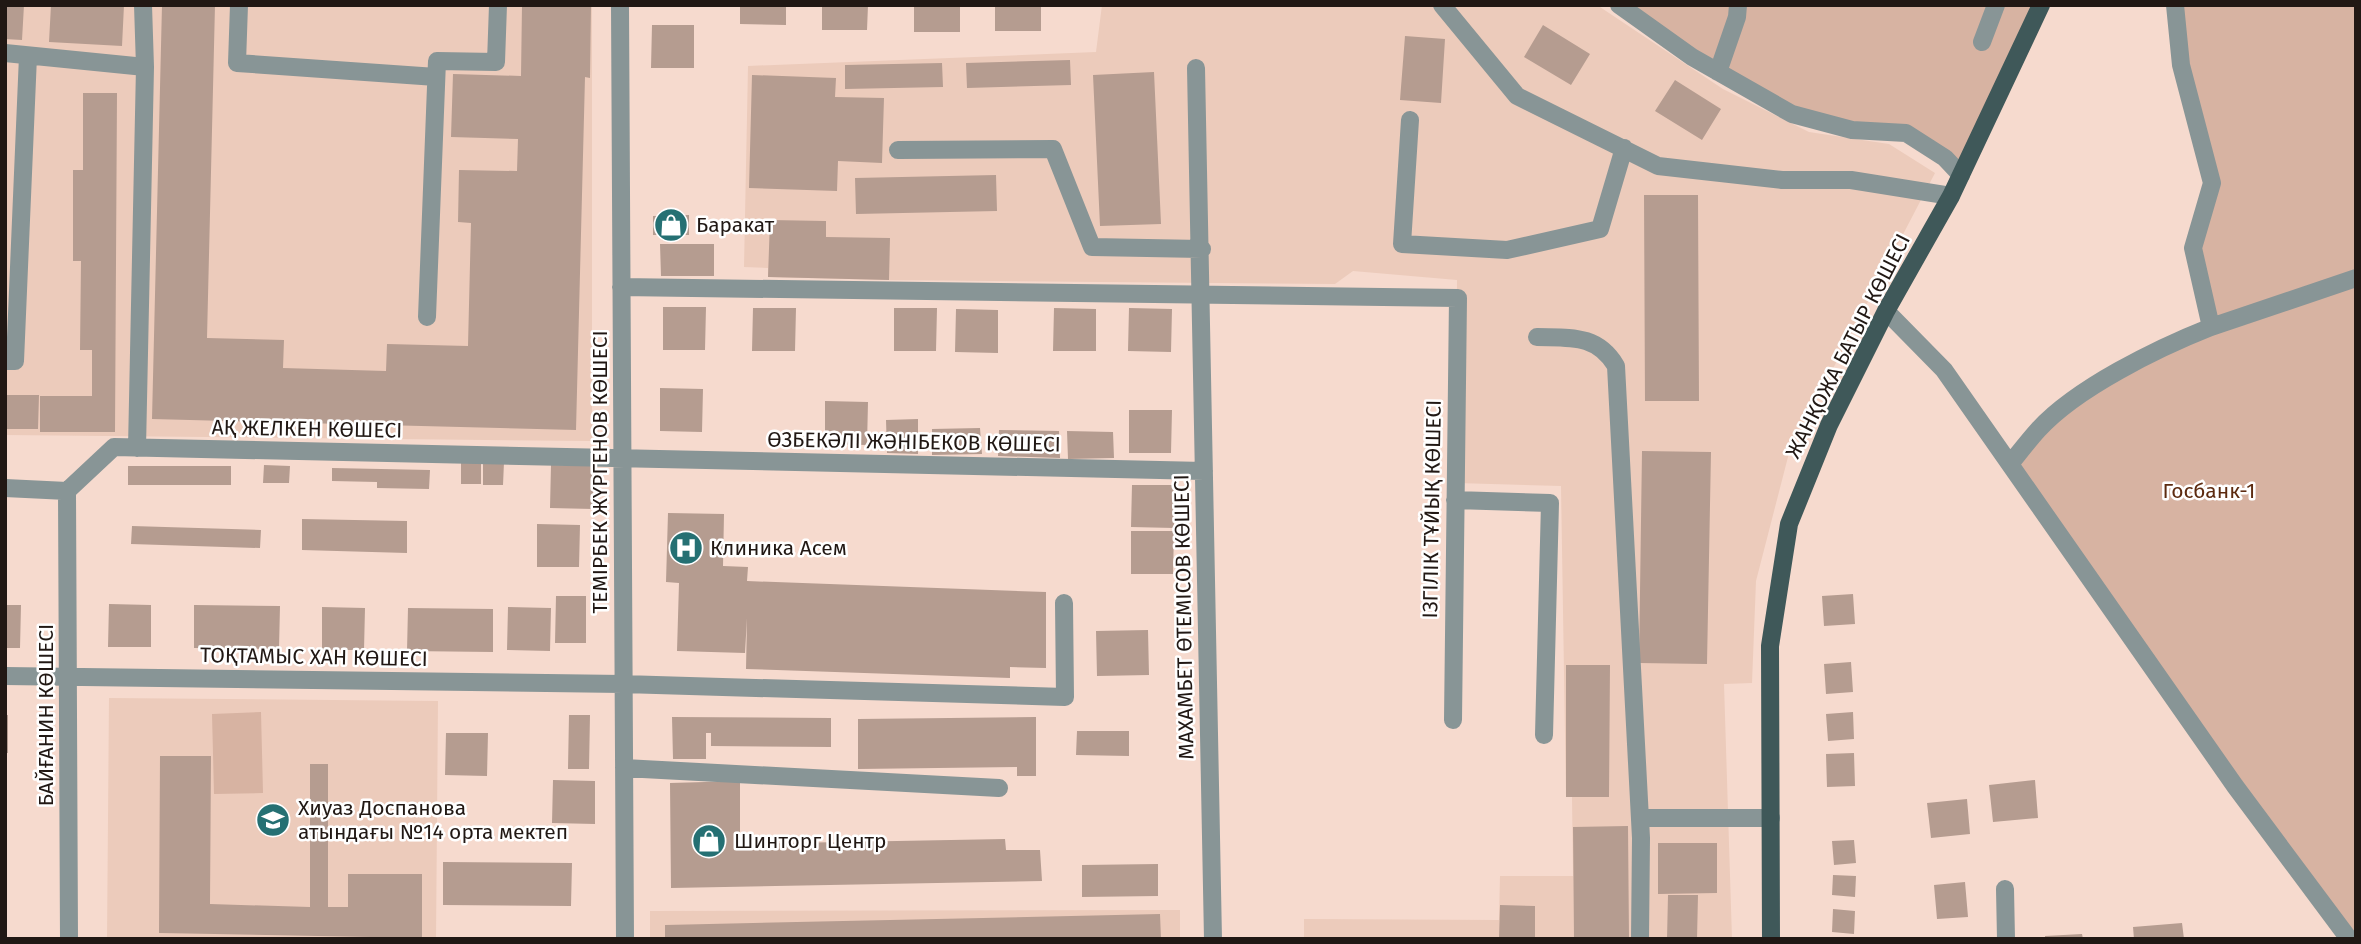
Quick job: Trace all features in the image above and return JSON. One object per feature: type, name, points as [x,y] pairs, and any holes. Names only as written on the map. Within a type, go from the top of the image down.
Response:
[{"type":"main road","name":"ЖАНҚОЖА БАТЫР КӨШЕСІ","points":[[1771,939],[1770,646],[1789,523],[1829,425],[1886,312],[1951,196],[2041,5]]},
{"type":"street","points":[[137,448],[145,67],[143,5]]},
{"type":"street","points":[[239,5],[237,63],[436,77]]},
{"type":"street","points":[[427,317],[437,61],[496,62],[498,5]]},
{"type":"street","name":"ТЕМІРБЕК ЖҮРГЕНОВ КӨШЕСІ","points":[[620,5],[625,939]]},
{"type":"street","points":[[1442,5],[1517,96],[1658,166],[1782,180],[1851,180],[1951,196]]},
{"type":"street","points":[[1619,5],[1718,72],[1792,114],[1852,130],[1906,132],[1945,158],[1961,176]]},
{"type":"street","points":[[1718,72],[1737,17],[1738,5]]},
{"type":"street","points":[[1982,42],[1996,5]]},
{"type":"street","points":[[2175,5],[2181,65],[2212,183],[2193,248],[2211,327]]},
{"type":"street","points":[[5,54],[145,67]]},
{"type":"street","points":[[5,361],[15,361],[28,56]]},
{"type":"street","name":"МАХАМБЕТ ӨТЕМІСОВ КӨШЕСІ","points":[[1196,68],[1203,293],[1213,939]]},
{"type":"street","points":[[1410,120],[1402,244],[1507,250],[1600,229],[1624,149]]},
{"type":"street","points":[[898,150],[1053,149],[1092,247],[1202,249]]},
{"type":"street","points":[[2010,464],[2039,428],[2101,381],[2177,340],[2356,278]]},
{"type":"street","points":[[621,287],[1203,293]]},
{"type":"street","name":"ІЗГІЛІК ТҰЙЫҚ КӨШЕСІ","points":[[1203,293],[1458,298],[1452,720]]},
{"type":"street","points":[[1886,312],[1944,370],[2235,786],[2349,939]]},
{"type":"street","points":[[1537,337],[1580,339],[1606,349],[1616,366],[1640,818],[1640,939]]},
{"type":"street","name":"АҚ ЖЕЛКЕН КӨШЕСІ","points":[[68,491],[114,447],[624,459]]},
{"type":"street","name":"ӨЗБЕКӘЛІ ЖӘНІБЕКОВ КӨШЕСІ","points":[[624,459],[1204,471]]},
{"type":"street","points":[[5,488],[68,491]]},
{"type":"street","name":"БАЙҒАНИН КӨШЕСІ","points":[[68,491],[69,939]]},
{"type":"street","points":[[1455,500],[1550,503],[1544,735]]},
{"type":"street","name":"ТОҚТАМЫС ХАН КӨШЕСІ","points":[[5,676],[623,684],[1065,697],[1064,603]]},
{"type":"street","points":[[624,768],[999,788]]},
{"type":"street","points":[[1640,818],[1770,818]]},
{"type":"street","points":[[2005,889],[2006,939]]},
{"type":"shaded area","points":[[5,5],[592,5],[592,441],[5,435]]},
{"type":"shaded area","points":[[1102,5],[1597,5],[1723,89],[1809,132],[1889,144],[1935,173],[1789,453],[1756,581],[1752,683],[1724,684],[1732,939],[1304,939],[1304,919],[1499,920],[1500,876],[1573,876],[1572,797],[1566,797],[1561,486],[1456,483],[1457,280],[1353,271],[1335,284],[889,280],[768,277],[768,268],[744,267],[748,66],[1096,52]]},
{"type":"shaded area","name":"Хиуаз Доспанова атындағы №14 орта мектеп","points":[[109,698],[438,701],[436,939],[107,939]]},
{"type":"shaded area","points":[[1180,910],[1180,939],[650,939],[650,911]]},
{"type":"green space","points":[[1619,5],[2041,5],[1961,175],[1906,133],[1792,114]]},
{"type":"green space","name":"Госбанк-1","points":[[2175,5],[2356,5],[2356,939],[2010,464],[2101,381],[2211,327],[2193,248],[2212,183]]},
{"type":"green space","points":[[261,712],[263,793],[214,794],[212,714]]},
{"type":"building","points":[[5,5],[24,5],[22,40],[5,39]]},
{"type":"building","points":[[51,5],[124,5],[122,46],[49,42]]},
{"type":"building","points":[[162,5],[215,5],[207,338],[284,340],[283,368],[386,371],[387,344],[468,346],[471,223],[458,222],[459,170],[517,171],[518,139],[451,137],[453,74],[521,76],[522,5],[591,5],[590,78],[585,77],[576,430],[152,419]]},
{"type":"building","points":[[740,5],[786,5],[786,25],[740,24]]},
{"type":"building","points":[[822,5],[868,5],[867,30],[822,30]]},
{"type":"building","points":[[914,5],[960,5],[960,32],[914,32]]},
{"type":"building","points":[[995,5],[1041,5],[1041,31],[995,31]]},
{"type":"building","points":[[652,25],[694,25],[694,68],[651,68]]},
{"type":"building","points":[[1543,25],[1590,54],[1571,85],[1524,57]]},
{"type":"building","points":[[1405,36],[1445,39],[1441,103],[1400,100]]},
{"type":"building","points":[[1070,60],[1071,85],[967,88],[966,63]]},
{"type":"building","points":[[942,63],[943,87],[845,89],[845,65]]},
{"type":"building","points":[[1154,72],[1161,224],[1100,226],[1093,75]]},
{"type":"building","points":[[752,75],[836,78],[835,97],[884,98],[882,163],[838,161],[837,191],[749,188]]},
{"type":"building","points":[[1675,80],[1721,109],[1702,140],[1655,111]]},
{"type":"building","points":[[83,93],[117,93],[115,432],[40,432],[40,396],[92,396],[92,350],[80,350],[81,261],[73,261],[73,170],[83,170]]},
{"type":"building","points":[[996,175],[997,211],[856,214],[855,178]]},
{"type":"building","points":[[1644,195],[1698,195],[1699,401],[1645,401]]},
{"type":"building","name":"Баракат","points":[[689,215],[689,235],[653,235],[653,216]]},
{"type":"building","points":[[770,220],[826,221],[826,237],[890,238],[889,280],[768,277]]},
{"type":"building","points":[[660,244],[714,244],[714,276],[661,276]]},
{"type":"building","points":[[663,307],[706,307],[705,350],[663,350]]},
{"type":"building","points":[[753,308],[796,308],[795,351],[752,351]]},
{"type":"building","points":[[894,308],[937,308],[936,351],[894,351]]},
{"type":"building","points":[[1054,308],[1096,309],[1096,351],[1053,351]]},
{"type":"building","points":[[1129,308],[1172,309],[1171,352],[1128,351]]},
{"type":"building","points":[[956,309],[998,310],[998,353],[955,352]]},
{"type":"building","points":[[660,388],[703,389],[702,432],[660,431]]},
{"type":"building","points":[[5,395],[39,395],[38,429],[5,429]]},
{"type":"building","points":[[825,401],[868,402],[867,445],[825,444]]},
{"type":"building","points":[[1129,410],[1172,410],[1171,453],[1129,453]]},
{"type":"building","points":[[918,419],[918,454],[887,453],[886,420]]},
{"type":"building","points":[[980,428],[982,454],[932,455],[932,429]]},
{"type":"building","points":[[999,430],[1059,431],[1060,458],[998,456]]},
{"type":"building","points":[[1067,431],[1113,432],[1114,458],[1068,459]]},
{"type":"building","points":[[1642,451],[1711,452],[1707,664],[1639,663]]},
{"type":"building","points":[[461,461],[481,462],[481,484],[461,484]]},
{"type":"building","points":[[483,462],[504,462],[503,485],[483,485]]},
{"type":"building","points":[[264,465],[290,466],[289,483],[263,483]]},
{"type":"building","points":[[551,465],[593,466],[593,509],[550,508]]},
{"type":"building","points":[[128,466],[231,466],[231,485],[128,485]]},
{"type":"building","points":[[332,468],[430,470],[429,489],[377,488],[377,482],[332,481]]},
{"type":"building","points":[[1132,485],[1174,485],[1174,528],[1131,527]]},
{"type":"building","points":[[668,513],[724,514],[723,566],[748,567],[747,581],[1046,592],[1046,668],[1010,667],[1010,678],[746,669],[747,618],[745,653],[677,651],[679,583],[666,582]]},
{"type":"building","points":[[302,519],[407,521],[407,553],[302,550]]},
{"type":"building","points":[[537,524],[580,525],[579,567],[537,567]]},
{"type":"building","points":[[132,526],[261,530],[260,548],[131,544]]},
{"type":"building","points":[[1131,531],[1174,531],[1173,574],[1131,574]]},
{"type":"building","points":[[1853,594],[1855,624],[1824,626],[1822,596]]},
{"type":"building","points":[[556,596],[586,596],[586,643],[555,643]]},
{"type":"building","points":[[109,604],[151,605],[151,647],[108,647]]},
{"type":"building","points":[[5,605],[21,605],[20,648],[5,648]]},
{"type":"building","points":[[194,605],[280,606],[279,649],[194,648]]},
{"type":"building","points":[[322,607],[365,608],[364,650],[322,650]]},
{"type":"building","points":[[508,607],[551,608],[550,651],[507,650]]},
{"type":"building","points":[[408,608],[493,609],[493,652],[407,651]]},
{"type":"building","points":[[1148,630],[1149,675],[1097,676],[1096,631]]},
{"type":"building","points":[[1851,662],[1853,692],[1826,694],[1824,664]]},
{"type":"building","points":[[1566,665],[1610,665],[1609,797],[1566,797]]},
{"type":"building","points":[[1853,712],[1854,739],[1828,741],[1826,714]]},
{"type":"building","points":[[5,715],[8,715],[8,753],[5,753]]},
{"type":"building","points":[[569,715],[590,715],[589,769],[568,769]]},
{"type":"building","points":[[672,717],[831,718],[831,747],[711,746],[711,733],[706,733],[706,759],[673,759]]},
{"type":"building","points":[[1036,717],[1036,776],[1017,776],[1017,767],[858,769],[858,719]]},
{"type":"building","points":[[1077,731],[1129,731],[1129,756],[1076,755]]},
{"type":"building","points":[[446,733],[488,733],[487,776],[445,775]]},
{"type":"building","points":[[1854,753],[1855,786],[1827,787],[1826,754]]},
{"type":"building","points":[[160,756],[211,756],[210,904],[310,907],[310,764],[328,764],[328,907],[348,907],[348,874],[422,874],[422,938],[159,933]]},
{"type":"building","points":[[553,780],[595,781],[595,824],[552,823]]},
{"type":"building","points":[[2035,780],[2038,818],[1993,822],[1989,785]]},
{"type":"building","points":[[740,781],[740,844],[1005,839],[1006,850],[1040,850],[1042,881],[671,888],[670,783]]},
{"type":"building","points":[[1967,799],[1970,834],[1931,838],[1927,803]]},
{"type":"building","points":[[1628,826],[1629,939],[1574,939],[1573,827]]},
{"type":"building","points":[[1854,840],[1856,863],[1834,865],[1832,841]]},
{"type":"building","points":[[1658,843],[1717,843],[1717,893],[1658,894]]},
{"type":"building","points":[[443,862],[572,863],[571,906],[443,905]]},
{"type":"building","points":[[1158,864],[1158,896],[1082,897],[1082,865]]},
{"type":"building","points":[[1833,875],[1856,876],[1855,897],[1832,895]]},
{"type":"building","points":[[1965,882],[1968,917],[1937,919],[1934,885]]},
{"type":"building","points":[[1668,895],[1698,895],[1697,939],[1667,939]]},
{"type":"building","points":[[1500,905],[1535,906],[1535,939],[1499,939]]},
{"type":"building","points":[[1833,909],[1855,911],[1854,934],[1832,932]]},
{"type":"building","points":[[1160,914],[1161,939],[665,939],[665,925]]},
{"type":"building","points":[[2182,923],[2184,939],[2134,939],[2133,927]]},
{"type":"building","points":[[2082,934],[2083,939],[2045,939],[2045,936]]},
{"type":"place","name":"Баракат","points":[[671,225]]},
{"type":"place","name":"Клиника Асем","points":[[686,548]]},
{"type":"place","name":"Хиуаз Доспанова атындағы №14 орта мектеп","points":[[273,820]]},
{"type":"place","name":"Шинторг Центр","points":[[709,841]]}]
